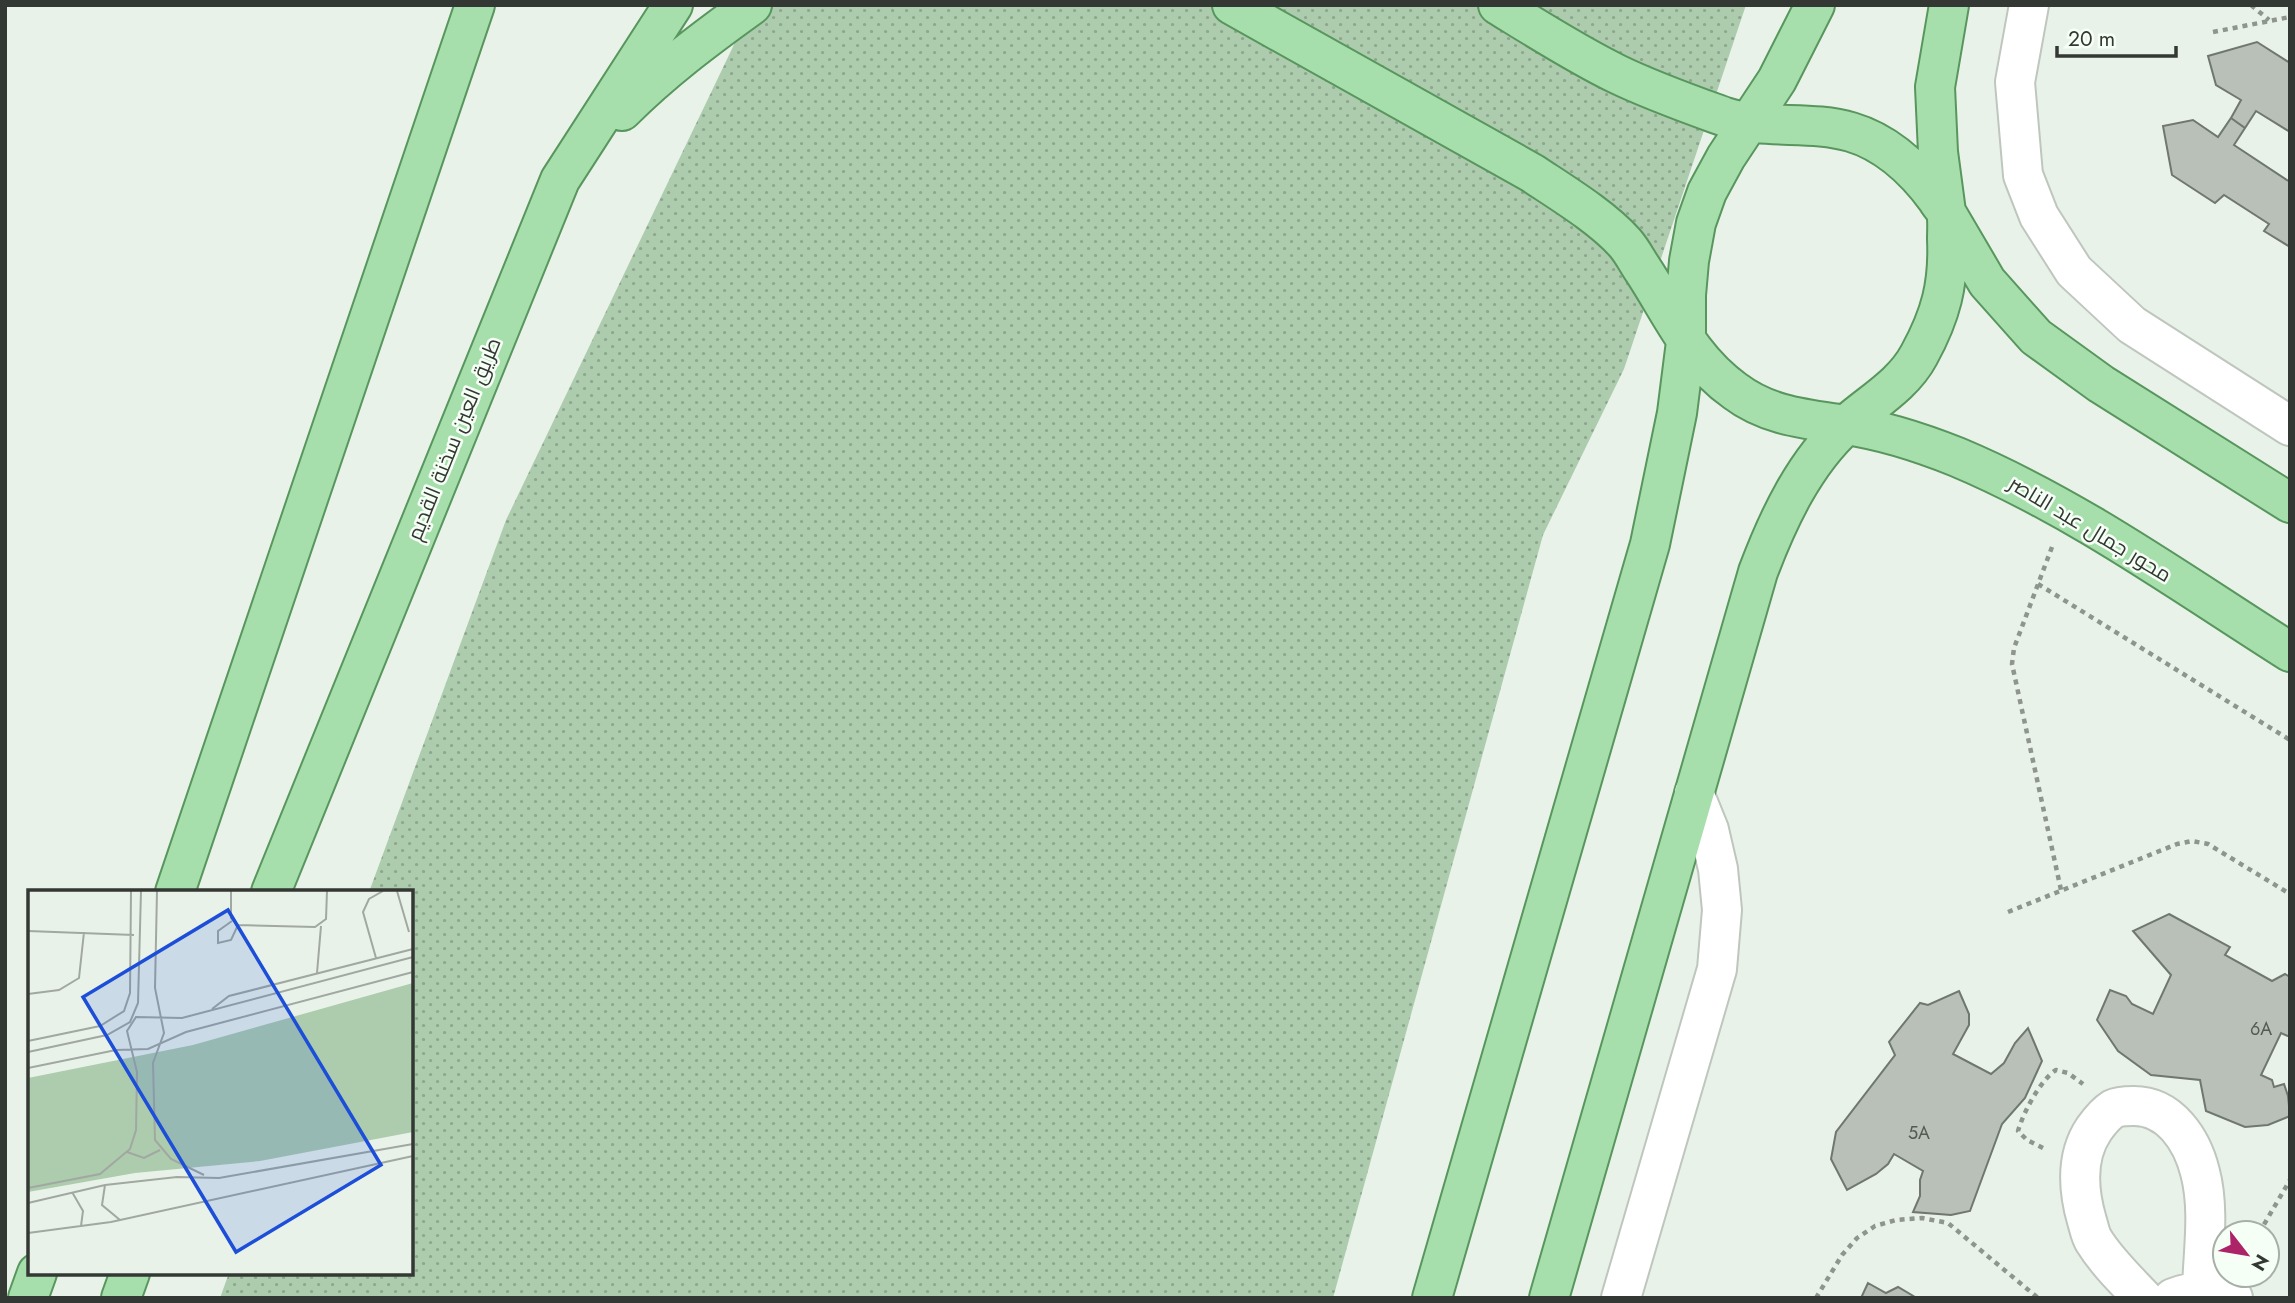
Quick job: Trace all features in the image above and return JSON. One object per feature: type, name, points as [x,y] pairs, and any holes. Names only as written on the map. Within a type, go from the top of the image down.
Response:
[{"type":"main road","points":[[176,890],[475,5]]},
{"type":"main road","name":"طريق العين سخنة القديم","points":[[272,890],[559,180],[673,5]]},
{"type":"main road","points":[[559,180],[604,128],[653,81],[705,38],[752,5]]},
{"type":"main road","name":"محور جمال عبد الناصر","points":[[1232,5],[1523,168],[1580,205],[1625,243],[1686,342],[1735,392],[1790,417],[1846,425],[1902,438],[1954,456],[2016,483],[2066,510],[2290,652]]},
{"type":"main road","points":[[1498,5],[1616,74],[1697,107],[1733,119],[1828,127],[1853,132],[1877,143],[1899,157],[1918,174],[1946,212],[1987,282],[2036,337],[2101,384],[2290,503]]},
{"type":"main road","points":[[1432,1298],[1650,544],[1675,425],[1686,342],[1689,261],[1696,223],[1707,192],[1726,157],[1790,56],[1815,5]]},
{"type":"main road","points":[[1549,1298],[1758,572],[1774,530],[1796,489],[1820,455],[1846,425],[1886,394],[1918,358],[1939,316],[1949,269],[1946,212],[1937,152],[1935,87],[1949,5]]},
{"type":"main road","points":[[28,1298],[36,1275]]},
{"type":"main road","points":[[121,1298],[129,1275]]},
{"type":"street","points":[[2029,5],[2015,82],[2023,175],[2039,216],[2074,271],[2132,325],[2290,426]]},
{"type":"street","points":[[1621,1298],[1717,969],[1722,910],[1718,869],[1709,830],[1694,793]]},
{"type":"street","points":[[2143,1298],[2092,1239],[2081,1200],[2080,1160],[2085,1145],[2102,1118],[2114,1108],[2141,1106],[2158,1111],[2174,1123],[2193,1150],[2201,1173],[2204,1197],[2203,1295]]},
{"type":"path","points":[[2251,5],[2270,21]]},
{"type":"path","points":[[2213,32],[2290,17]]},
{"type":"path","points":[[2061,890],[2012,664],[2014,648],[2066,510]]},
{"type":"path","points":[[2038,584],[2290,740]]},
{"type":"path","points":[[2008,912],[2177,844],[2192,841],[2208,844],[2290,894]]},
{"type":"path","points":[[2267,1219],[2290,1180]]},
{"type":"path","points":[[1816,1298],[1842,1255],[1857,1238],[1875,1226],[1896,1220],[1922,1218],[1948,1223],[2038,1298]]},
{"type":"green space","points":[[753,5],[1746,5],[1624,369],[1543,535],[1333,1298],[220,1298],[228,1275],[413,1275],[413,890],[370,890],[506,520]]},
{"type":"building","points":[[2257,42],[2290,63],[2290,132],[2256,111],[2245,128],[2231,118],[2241,100],[2216,85],[2208,56]]},
{"type":"building","points":[[2231,118],[2245,128],[2234,145],[2290,182],[2290,247],[2264,231],[2269,224],[2224,195],[2215,203],[2172,175],[2163,126],[2193,120],[2218,137]]},
{"type":"building","points":[[2169,914],[2230,947],[2225,955],[2272,981],[2285,974],[2290,977],[2290,1037],[2281,1033],[2261,1075],[2272,1080],[2274,1087],[2284,1084],[2290,1116],[2268,1125],[2245,1127],[2206,1111],[2200,1080],[2151,1075],[2118,1051],[2097,1020],[2110,990],[2126,996],[2132,1004],[2153,1014],[2171,975],[2133,931]]},
{"type":"building","points":[[1959,991],[1969,1014],[1969,1025],[1953,1054],[1991,1074],[2004,1063],[2015,1043],[2028,1028],[2042,1061],[2025,1098],[2002,1124],[1970,1211],[1951,1215],[1913,1212],[1920,1196],[1923,1171],[1894,1154],[1888,1164],[1876,1174],[1847,1190],[1831,1159],[1836,1132],[1895,1055],[1889,1042],[1920,1003],[1928,1005]]},
{"type":"building","points":[[1868,1283],[1886,1293],[1898,1287],[1915,1297],[1861,1298]]}]
